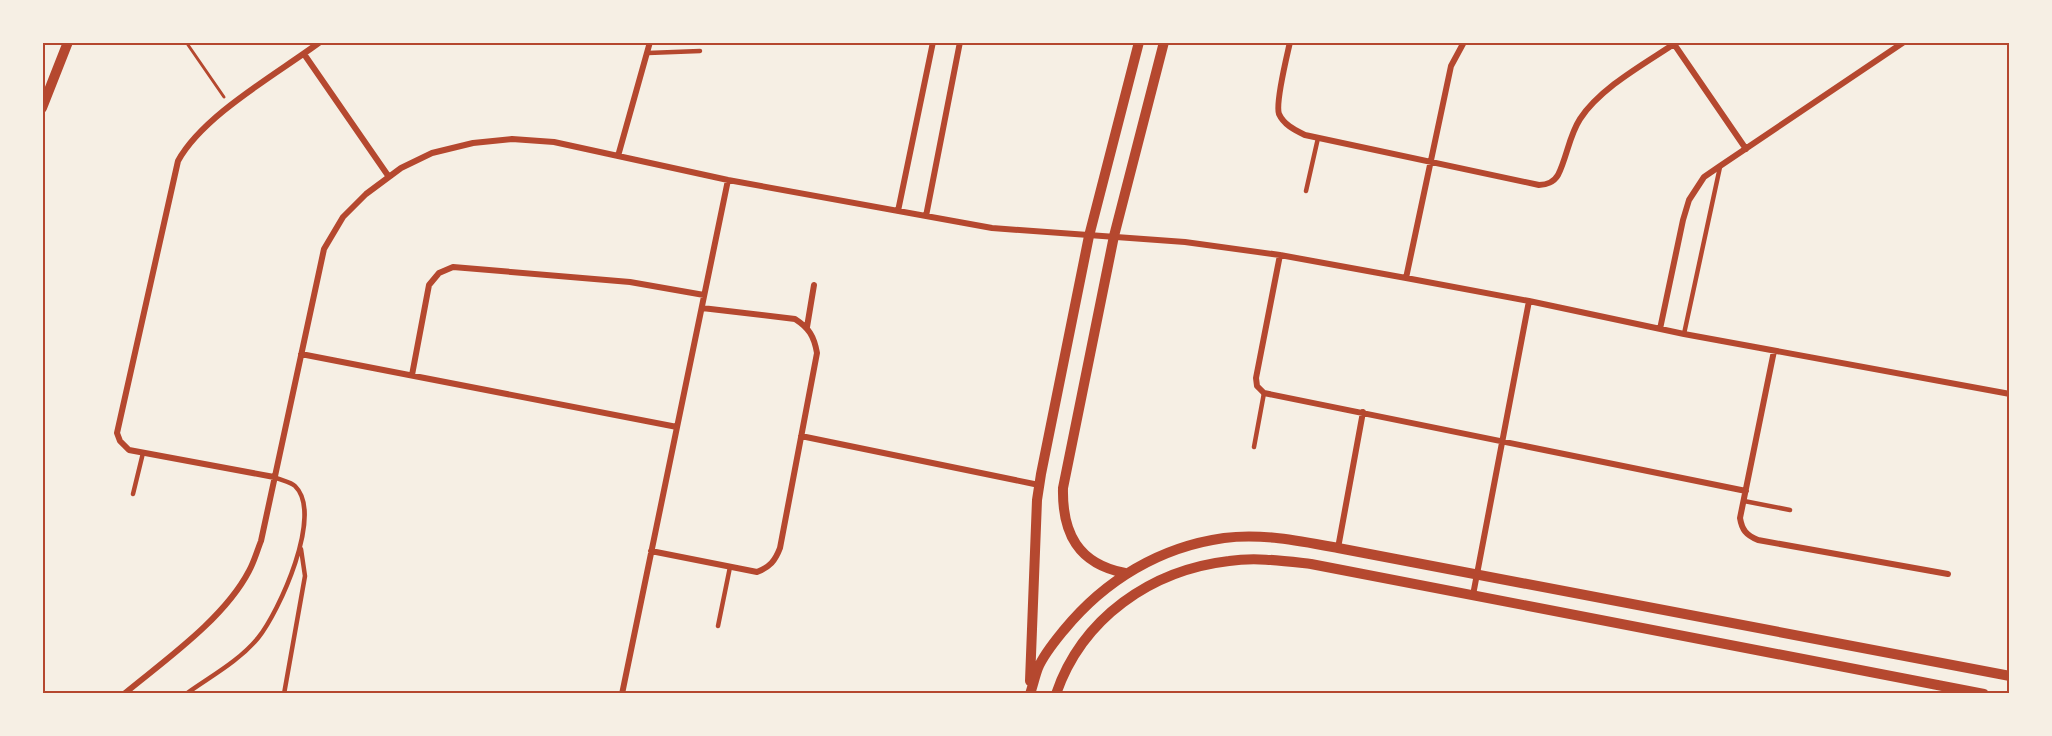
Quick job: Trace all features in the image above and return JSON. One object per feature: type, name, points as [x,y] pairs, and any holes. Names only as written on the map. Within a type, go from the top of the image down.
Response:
[{"type":"street","points":[[42,108],[68,42]]},
{"type":"street","points":[[274,477],[129,450],[120,441],[117,433],[178,161],[184,150],[230,106],[320,42]]},
{"type":"street","points":[[618,156],[650,42]]},
{"type":"street","points":[[898,211],[933,42]]},
{"type":"street","points":[[926,216],[960,42]]},
{"type":"street","points":[[1030,694],[1039,485],[1089,236],[1139,42]]},
{"type":"street","points":[[1125,573],[1101,566],[1082,552],[1068,531],[1062,506],[1063,488],[1114,236],[1164,42]]},
{"type":"street","points":[[1290,42],[1278,103],[1279,114],[1290,128],[1318,138],[1539,185],[1546,185],[1557,176],[1569,141],[1580,119],[1596,100],[1676,43],[1746,149]]},
{"type":"street","points":[[1406,278],[1450,66],[1464,42]]},
{"type":"street","points":[[1660,329],[1689,200],[1704,177],[1904,42]]},
{"type":"street","points":[[304,54],[389,177]]},
{"type":"street","points":[[124,694],[183,645],[225,605],[249,572],[261,541],[324,249],[343,217],[366,194],[401,168],[432,153],[473,142],[512,139],[554,142],[728,180],[992,228],[1185,242],[1280,255],[1529,301],[1684,334],[2010,394]]},
{"type":"street","points":[[622,694],[728,180]]},
{"type":"street","points":[[1280,255],[1256,378],[1257,386],[1264,393],[1746,491]]},
{"type":"street","points":[[412,375],[429,285],[439,273],[453,267],[630,282],[704,295]]},
{"type":"street","points":[[807,327],[814,285]]},
{"type":"street","points":[[1473,595],[1529,301]]},
{"type":"street","points":[[651,551],[757,572],[768,568],[776,559],[817,352],[814,338],[807,327],[795,319],[702,308]]},
{"type":"street","points":[[1774,351],[1740,518],[1742,527],[1748,536],[1758,540],[1948,574]]},
{"type":"street","points":[[301,354],[677,427]]},
{"type":"street","points":[[1338,548],[1364,412]]},
{"type":"street","points":[[801,436],[1039,485]]},
{"type":"street","points":[[1030,694],[1039,666],[1055,641],[1076,615],[1125,573],[1183,547],[1225,538],[1266,537],[1478,574],[2010,676]]},
{"type":"street","points":[[1056,694],[1076,651],[1126,598],[1156,581],[1191,568],[1230,560],[1267,559],[1311,564],[1984,694]]},
{"type":"lane","points":[[648,53],[700,51]]},
{"type":"lane","points":[[1306,191],[1318,138]]},
{"type":"lane","points":[[1684,334],[1720,166]]},
{"type":"lane","points":[[1254,447],[1264,393]]},
{"type":"lane","points":[[133,495],[143,453]]},
{"type":"lane","points":[[274,477],[295,485],[303,499],[304,519],[301,549],[306,576],[284,694]]},
{"type":"lane","points":[[1744,501],[1790,510]]},
{"type":"lane","points":[[186,694],[237,660],[259,636],[282,596],[301,549]]},
{"type":"lane","points":[[718,626],[730,567]]},
{"type":"path","points":[[186,42],[230,106]]}]
